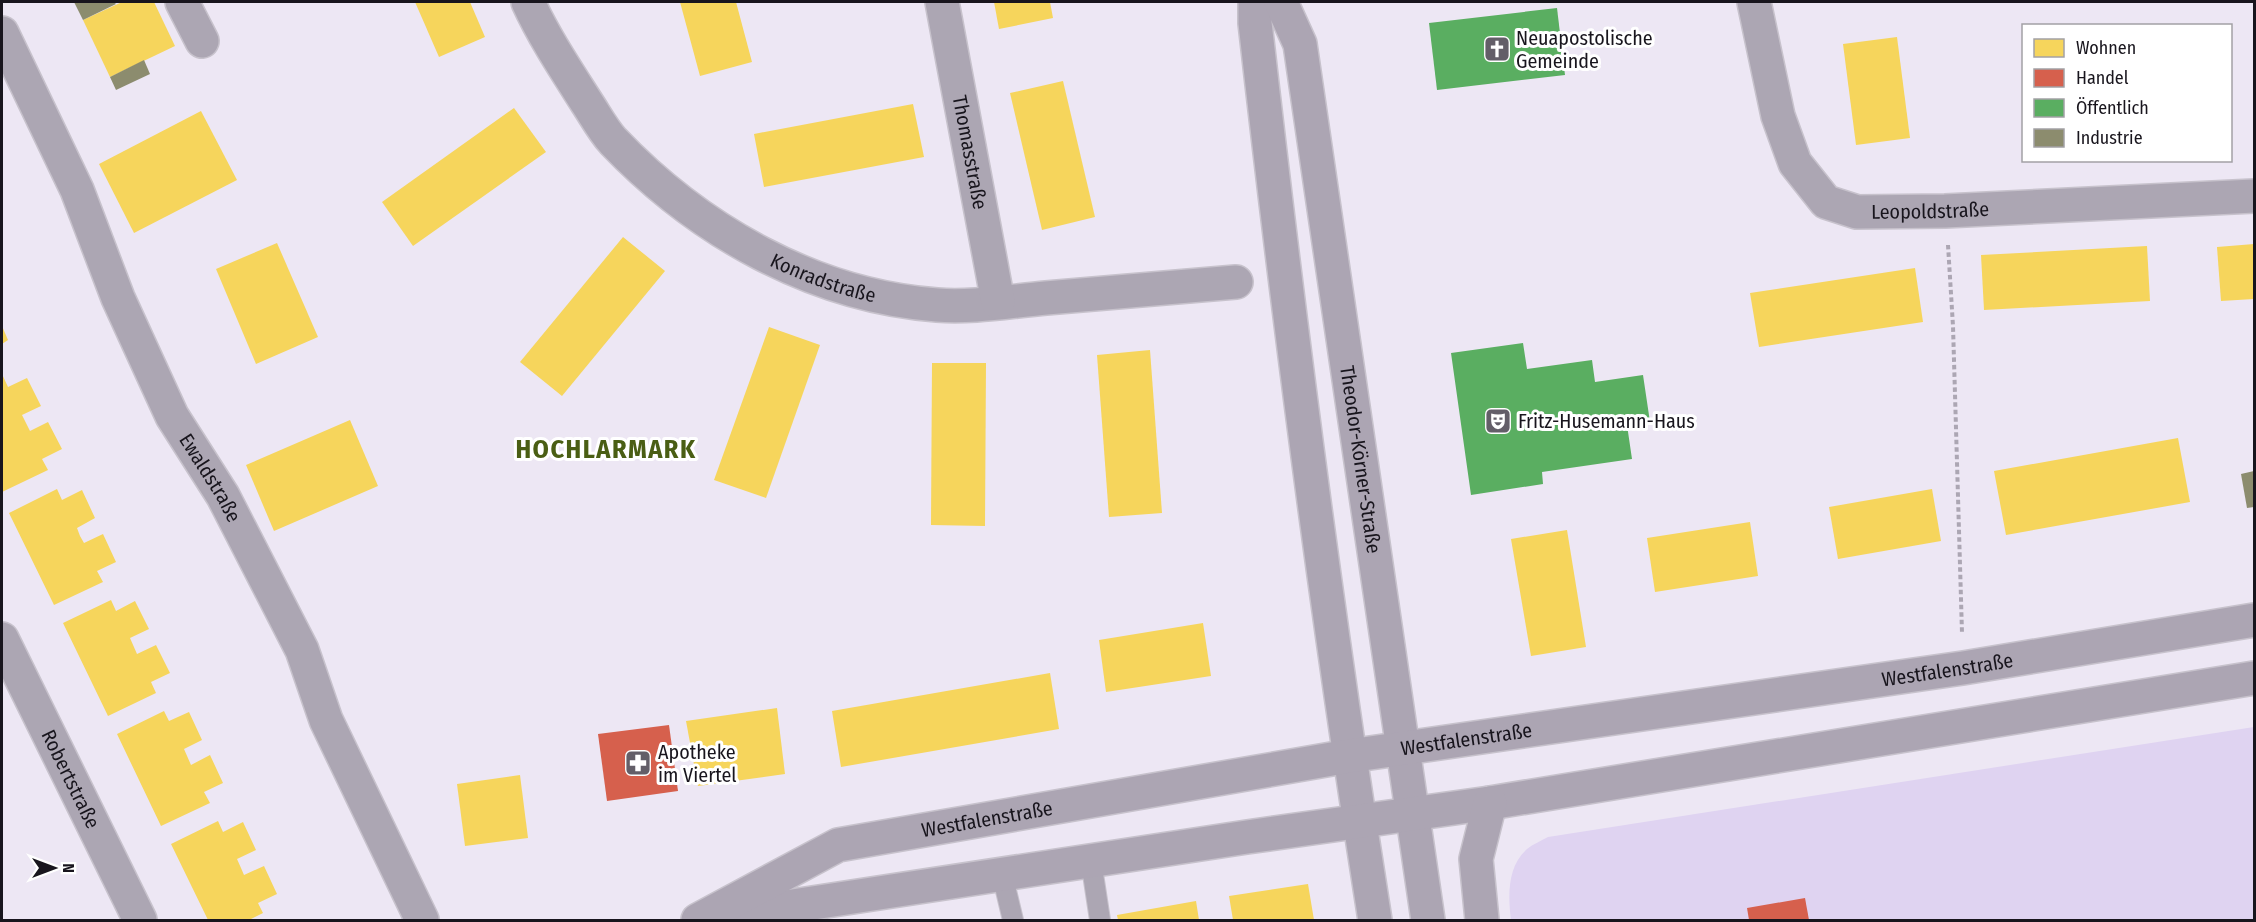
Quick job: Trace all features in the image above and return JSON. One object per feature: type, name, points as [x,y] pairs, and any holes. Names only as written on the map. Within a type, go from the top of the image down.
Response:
[{"type":"main road","points":[[1256,2],[1257,35],[1282,255],[1349,756],[1375,921]]},
{"type":"main road","name":"Theodor-Körner-Straße","points":[[1281,2],[1300,44],[1428,921]]},
{"type":"main road","name":"Westfalenstraße","points":[[2254,620],[1964,668],[1349,756],[838,845],[698,921],[1490,803],[2254,678]]},
{"type":"main road","points":[[1482,921],[1476,859],[1490,803]]},
{"type":"street","points":[[182,2],[202,41]]},
{"type":"street","name":"Konradstraße","points":[[528,2],[543,34],[611,139],[661,185],[717,229],[770,258],[841,288],[889,299],[939,305],[1236,282]]},
{"type":"street","name":"Thomasstraße","points":[[942,2],[998,302]]},
{"type":"street","name":"Leopoldstraße","points":[[1754,2],[1778,116],[1795,163],[1826,202],[1857,212],[1946,211],[2254,196]]},
{"type":"street","name":"Ewaldstraße","points":[[2,33],[77,190],[118,298],[172,416],[223,496],[302,650],[326,720],[422,921]]},
{"type":"street","name":"Robertstraße","points":[[2,639],[140,921]]},
{"type":"lane","points":[[1091,861],[1100,921]]},
{"type":"lane","points":[[1002,874],[1013,921]]},
{"type":"path","points":[[1946,211],[1953,326],[1964,668]]},
{"type":"shaded area","points":[[2254,727],[2254,920],[1511,920],[1509,892],[1516,864],[1527,849],[1548,837]]},
{"type":"building: Wohnen","points":[[122,2],[154,2],[175,46],[110,77],[83,20]]},
{"type":"building: Wohnen","points":[[415,2],[470,2],[485,37],[439,57]]},
{"type":"building: Wohnen","points":[[680,2],[736,2],[752,62],[700,76]]},
{"type":"building: Wohnen","points":[[994,2],[1050,2],[1053,18],[999,29]]},
{"type":"building: Wohnen","points":[[1897,37],[1910,138],[1856,145],[1843,44]]},
{"type":"building: Wohnen","points":[[1063,81],[1095,217],[1042,230],[1010,93]]},
{"type":"building: Wohnen","points":[[913,104],[924,157],[764,187],[754,134]]},
{"type":"building: Wohnen","points":[[514,108],[546,152],[413,246],[382,202]]},
{"type":"building: Wohnen","points":[[201,111],[237,180],[134,233],[99,164]]},
{"type":"building: Wohnen","points":[[623,237],[665,271],[562,396],[520,362]]},
{"type":"building: Wohnen","points":[[277,243],[318,337],[256,364],[216,269]]},
{"type":"building: Wohnen","points":[[2254,244],[2254,299],[2221,301],[2217,247]]},
{"type":"building: Wohnen","points":[[2147,246],[2150,301],[1984,310],[1981,255]]},
{"type":"building: Wohnen","points":[[1915,268],[1923,322],[1759,347],[1750,293]]},
{"type":"building: Wohnen","points":[[2,326],[8,340],[2,344]]},
{"type":"building: Wohnen","points":[[769,327],[820,345],[766,498],[714,480]]},
{"type":"building: Wohnen","points":[[1150,350],[1162,513],[1109,517],[1097,355]]},
{"type":"building: Wohnen","points":[[932,363],[986,363],[985,526],[931,525]]},
{"type":"building: Wohnen","points":[[2,374],[8,387],[27,378],[41,406],[22,415],[30,431],[48,422],[62,449],[42,459],[48,470],[2,492]]},
{"type":"building: Wohnen","points":[[350,420],[378,486],[274,531],[246,465]]},
{"type":"building: Wohnen","points":[[2178,438],[2190,502],[2006,535],[1994,471]]},
{"type":"building: Wohnen","points":[[57,489],[62,500],[82,490],[95,518],[77,528],[80,536],[84,543],[103,534],[116,562],[97,571],[103,582],[54,605],[9,513]]},
{"type":"building: Wohnen","points":[[1932,489],[1941,541],[1838,559],[1829,507]]},
{"type":"building: Wohnen","points":[[1750,522],[1758,576],[1655,592],[1647,538]]},
{"type":"building: Wohnen","points":[[1567,530],[1586,647],[1531,656],[1511,539]]},
{"type":"building: Wohnen","points":[[111,600],[116,611],[135,601],[149,629],[130,638],[137,654],[156,645],[170,673],[151,682],[156,693],[108,716],[63,623]]},
{"type":"building: Wohnen","points":[[1203,623],[1211,676],[1106,692],[1099,640]]},
{"type":"building: Wohnen","points":[[1050,673],[1059,729],[841,767],[832,711]]},
{"type":"building: Wohnen","points":[[777,708],[785,774],[698,786],[686,721]]},
{"type":"building: Wohnen","points":[[164,711],[169,721],[189,712],[202,740],[184,749],[191,765],[210,755],[223,783],[204,792],[210,803],[161,826],[117,734]]},
{"type":"building: Wohnen","points":[[520,775],[528,838],[465,846],[457,784]]},
{"type":"building: Wohnen","points":[[218,821],[223,832],[243,822],[256,850],[237,859],[244,875],[264,866],[277,894],[258,903],[263,913],[249,920],[208,920],[171,844]]},
{"type":"building: Wohnen","points":[[1308,884],[1314,920],[1233,920],[1229,896]]},
{"type":"building: Wohnen","points":[[1196,901],[1199,920],[1118,920],[1117,915]]},
{"type":"building: Handel","name":"Apotheke im Viertel","points":[[669,725],[678,791],[607,801],[598,734]]},
{"type":"building: Handel","points":[[1805,898],[1809,920],[1749,920],[1747,908]]},
{"type":"building: Öffentlich","name":"Neuapostolische Gemeinde","points":[[1557,8],[1565,75],[1437,90],[1429,23]]},
{"type":"building: Öffentlich","points":[[1523,343],[1527,369],[1592,360],[1595,382],[1643,375],[1650,422],[1627,425],[1632,459],[1542,472],[1543,484],[1471,495],[1451,353]]},
{"type":"building: Industrie","points":[[74,2],[114,2],[116,4],[83,20]]},
{"type":"building: Industrie","points":[[144,60],[150,74],[116,90],[110,77]]},
{"type":"building: Industrie","points":[[2254,471],[2254,507],[2247,508],[2241,474]]},
{"type":"place","name":"Neuapostolische Gemeinde","points":[[1497,49]]},
{"type":"place","name":"Fritz-Husemann-Haus","points":[[1498,421]]},
{"type":"place","name":"Apotheke im Viertel","points":[[638,763]]},
{"type":"district","name":"HOCHLARMARK","points":[[606,449]]}]
